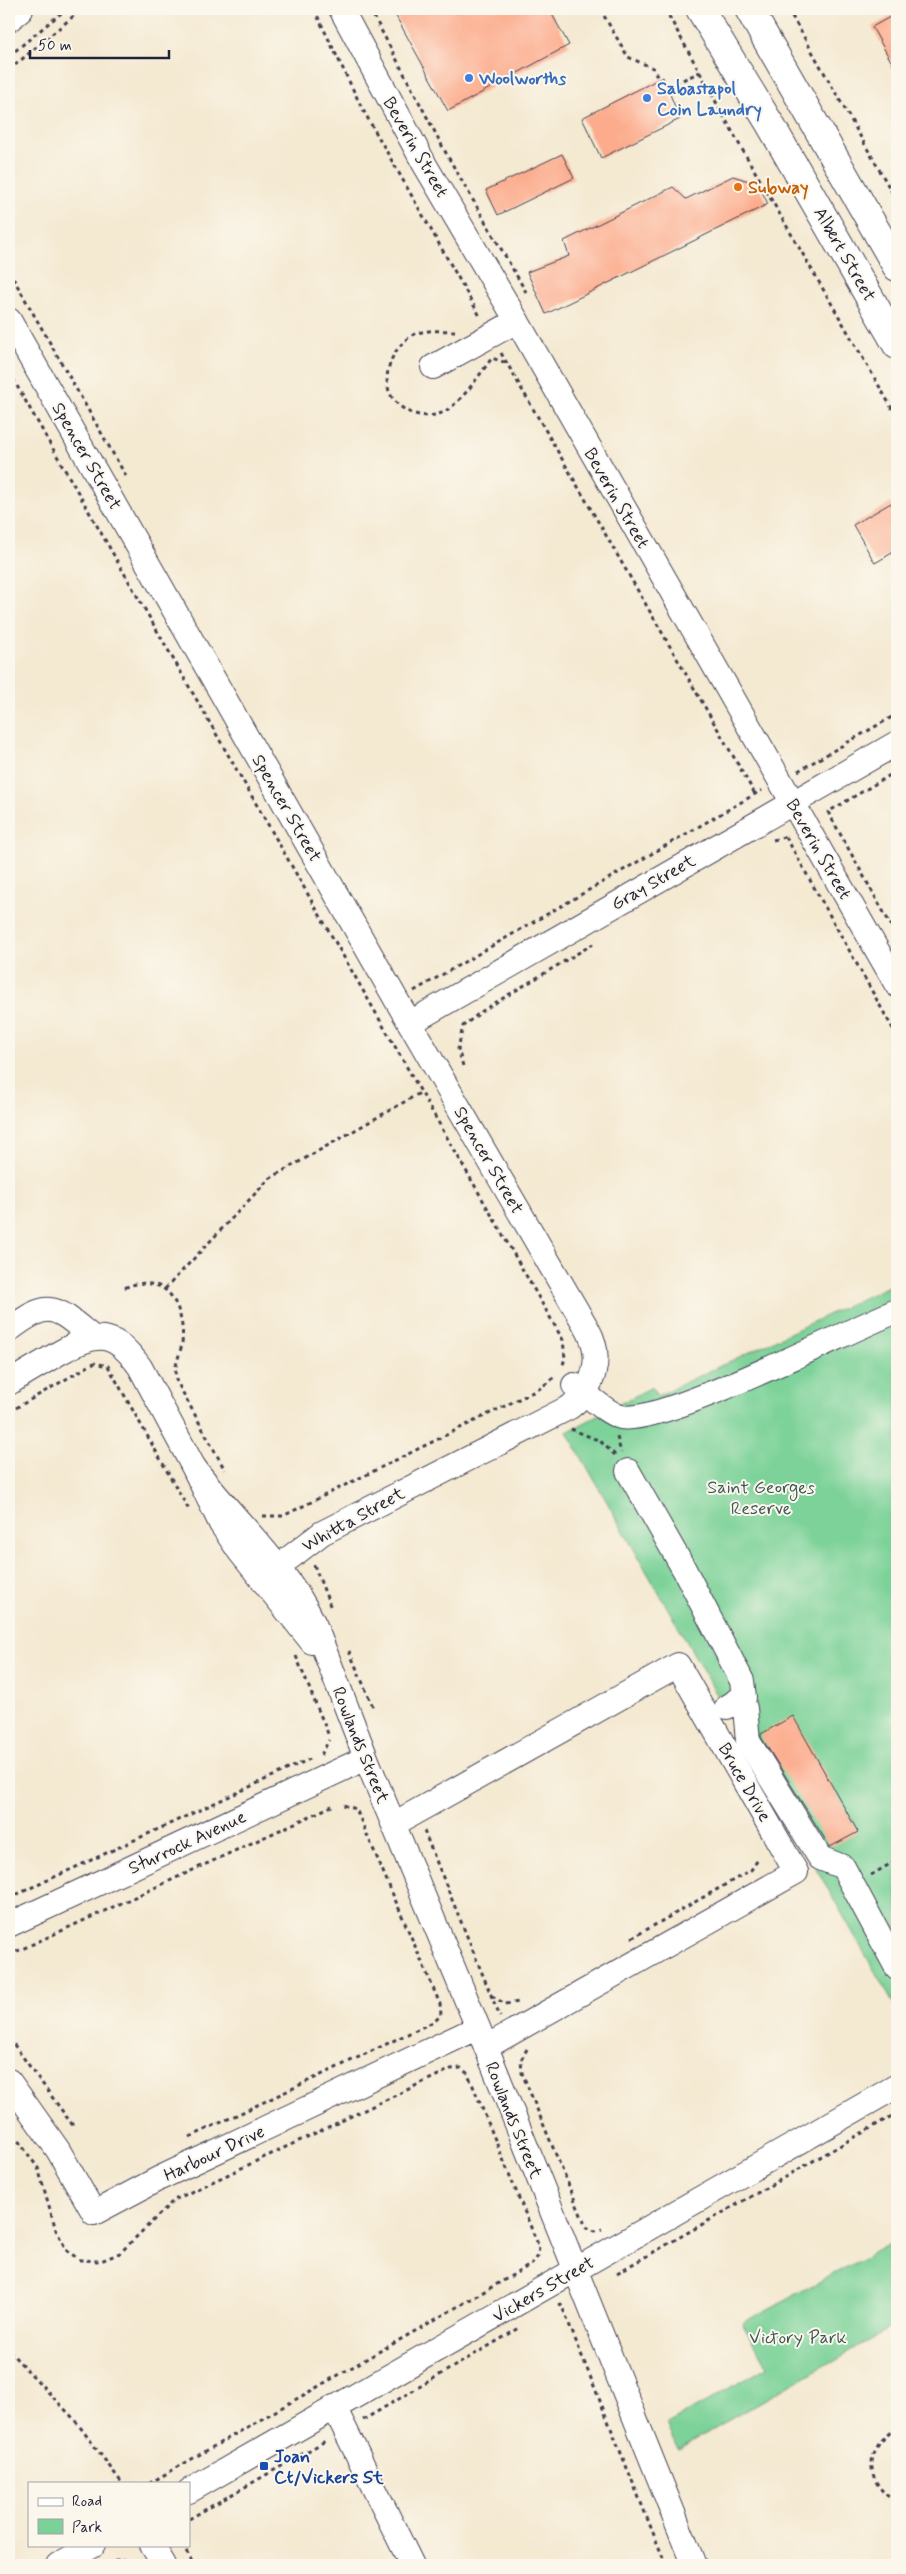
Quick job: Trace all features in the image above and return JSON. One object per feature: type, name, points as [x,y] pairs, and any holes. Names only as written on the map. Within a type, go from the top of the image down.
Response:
[{"type":"highway","name":"Albert Street","points":[[700,9],[897,345]]},
{"type":"highway","points":[[749,9],[897,267]]},
{"type":"highway","points":[[748,89],[782,66]]},
{"type":"street","name":"Beverin Street","points":[[341,9],[425,165],[517,321],[897,985]]},
{"type":"street","name":"Spencer Street","points":[[9,320],[397,1001],[568,1296],[582,1329],[590,1359]]},
{"type":"street","points":[[433,367],[517,321]]},
{"type":"street","name":"Gray Street","points":[[410,1023],[897,743]]},
{"type":"street","points":[[9,1330],[40,1311],[49,1309],[59,1311],[92,1337]]},
{"type":"street","points":[[579,1389],[620,1416],[643,1416],[700,1397],[897,1311]]},
{"type":"street","points":[[9,1382],[82,1340],[92,1337]]},
{"type":"street","name":"Rowlands Street","points":[[92,1337],[124,1342],[140,1367],[193,1466],[269,1567],[310,1614],[366,1758],[694,2565]]},
{"type":"street","name":"Whitta Street","points":[[269,1567],[327,1530],[558,1414],[574,1404],[590,1359]]},
{"type":"street","name":"Whitta Street","points":[[269,1567],[325,1516],[579,1389]]},
{"type":"street","points":[[628,1471],[684,1569],[742,1681],[744,1697],[708,1718]]},
{"type":"street","name":"Bruce Drive","points":[[394,1824],[678,1665],[796,1872],[507,2035],[481,2038]]},
{"type":"street","points":[[736,1701],[745,1708],[748,1741],[820,1858],[843,1867],[897,1968]]},
{"type":"street","name":"Sturrock Avenue","points":[[9,1925],[366,1758]]},
{"type":"street","name":"Harbour Drive","points":[[9,2081],[54,2144],[94,2213],[158,2179],[481,2038]]},
{"type":"street","name":"Vickers Street","points":[[190,2490],[897,2086]]},
{"type":"street","points":[[334,2407],[412,2565]]},
{"type":"street","points":[[58,2565],[92,2546]]},
{"type":"street","points":[[153,2546],[164,2565]]},
{"type":"path","points":[[9,56],[66,9]]},
{"type":"path","points":[[9,70],[82,9]]},
{"type":"path","points":[[314,9],[362,108],[478,314],[476,322]]},
{"type":"path","points":[[370,9],[448,155],[531,300]]},
{"type":"path","points":[[558,14],[567,9]]},
{"type":"path","points":[[600,9],[628,57],[653,68],[663,89],[700,72]]},
{"type":"path","points":[[664,9],[738,142],[897,416]]},
{"type":"path","points":[[788,9],[897,200]]},
{"type":"path","points":[[9,271],[127,478]]},
{"type":"path","points":[[465,330],[414,334],[394,351],[389,366],[389,391],[401,408],[413,414],[432,417],[447,411],[465,393],[492,358],[507,363]]},
{"type":"path","points":[[397,1001],[755,794],[500,351]]},
{"type":"path","points":[[9,372],[563,1340],[564,1364],[554,1377],[539,1389],[283,1516],[266,1517],[240,1527]]},
{"type":"path","points":[[800,770],[897,714]]},
{"type":"path","points":[[897,771],[828,812],[897,936]]},
{"type":"path","points":[[765,841],[786,837],[897,1036]]},
{"type":"path","points":[[463,1066],[458,1049],[463,1026],[485,1009],[595,943]]},
{"type":"path","points":[[165,1289],[269,1179],[420,1093]]},
{"type":"path","points":[[125,1288],[142,1283],[165,1289],[179,1312],[182,1343],[175,1370],[176,1380],[226,1471]]},
{"type":"path","points":[[9,1412],[94,1363],[108,1366],[190,1512]]},
{"type":"path","points":[[558,1414],[566,1427],[606,1446],[628,1471]]},
{"type":"path","points":[[9,1898],[321,1755],[329,1738],[297,1657],[291,1650]]},
{"type":"path","points":[[190,2137],[435,2021],[442,2014],[440,2004],[407,1924],[356,1809],[340,1804]]},
{"type":"path","points":[[9,1955],[334,1805]]},
{"type":"path","points":[[416,1812],[492,1996],[514,2056],[520,2063],[583,2223],[590,2230],[600,2230]]},
{"type":"path","points":[[624,1943],[751,1870],[759,1858]]},
{"type":"path","points":[[853,1886],[897,1860]]},
{"type":"path","points":[[492,1996],[498,2002],[508,2005],[523,2001]]},
{"type":"path","points":[[9,2038],[74,2127]]},
{"type":"path","points":[[152,2482],[532,2264],[537,2258],[539,2247],[467,2074]]},
{"type":"path","points":[[617,2273],[897,2113]]},
{"type":"path","points":[[553,2309],[561,2304],[666,2565]]},
{"type":"path","points":[[367,2429],[362,2420],[528,2323]]},
{"type":"path","points":[[9,2351],[74,2419],[121,2482]]},
{"type":"path","points":[[897,2428],[883,2436],[874,2451],[872,2473],[884,2494],[897,2503]]},
{"type":"path","points":[[190,2518],[329,2439],[333,2447]]},
{"type":"path","points":[[183,2546],[194,2565]]},
{"type":"path","points":[[108,2565],[120,2558],[132,2562],[134,2565]]},
{"type":"green space","name":"Saint Georges Reserve","points":[[897,1282],[897,2010],[567,1432],[652,1387],[657,1396]]},
{"type":"green space","name":"Victory Park","points":[[897,2240],[897,2324],[678,2449],[667,2424],[767,2367],[742,2323]]},
{"type":"building","name":"Woolworths","points":[[392,9],[549,9],[569,45],[448,111]]},
{"type":"building","points":[[897,13],[897,72],[872,27]]},
{"type":"building","name":"Sabastapol Coin Laundry","points":[[663,77],[680,119],[601,158],[582,118]]},
{"type":"building","points":[[562,154],[574,178],[498,215],[486,190]]},
{"type":"building","points":[[733,176],[758,184],[768,204],[546,314],[527,272],[569,256],[564,241],[673,187],[686,199]]},
{"type":"building","points":[[891,503],[897,514],[897,550],[875,563],[853,525]]},
{"type":"building","points":[[793,1716],[858,1832],[830,1847],[761,1737],[761,1734]]},
{"type":"place","name":"Woolworths","points":[[469,78]]},
{"type":"place","name":"Sabastapol Coin Laundry","points":[[647,98]]},
{"type":"place","name":"Subway","points":[[738,187]]},
{"type":"place","name":"Joan Ct/Vickers St","points":[[264,2466]]}]
